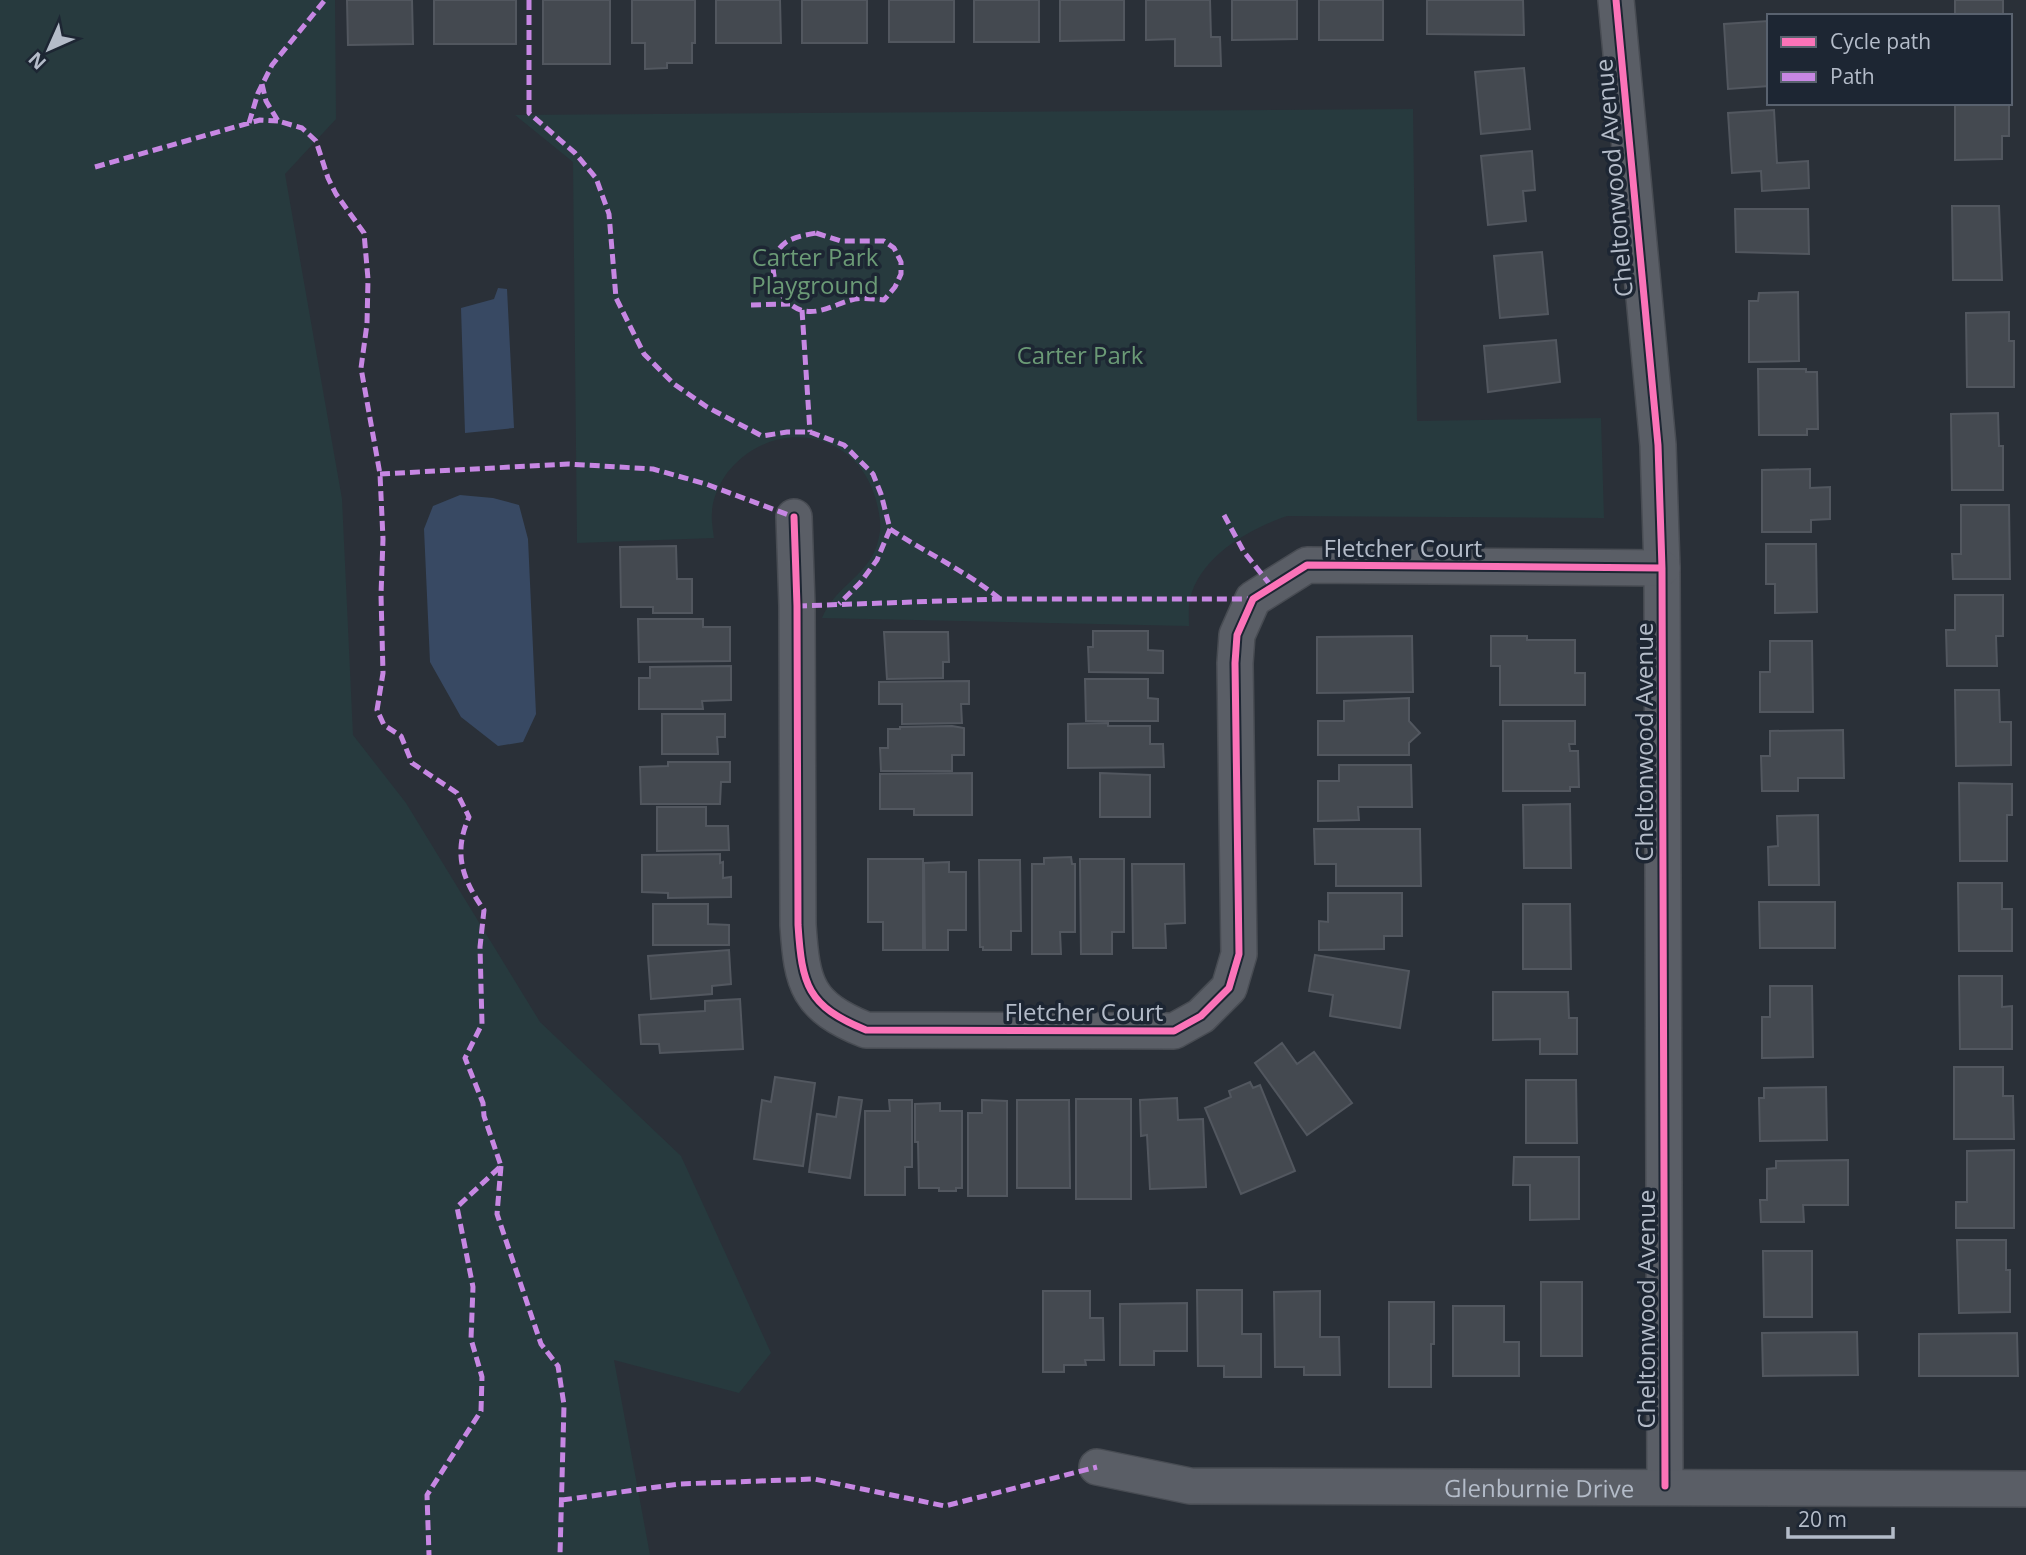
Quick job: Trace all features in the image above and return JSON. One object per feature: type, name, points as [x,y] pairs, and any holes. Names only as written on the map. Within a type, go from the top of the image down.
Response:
[{"type":"street","name":"Cheltonwood Avenue","points":[[1615,0],[1658,445],[1662,568],[1665,1486]]},
{"type":"street","name":"Fletcher Court","points":[[794,517],[800,966],[813,997],[841,1020],[866,1030],[1174,1031],[1201,1016],[1229,988],[1239,954],[1235,663],[1237,635],[1253,599],[1307,565],[1662,568]]},
{"type":"street","name":"Glenburnie Drive","points":[[1097,1467],[1190,1486],[2026,1489]]},
{"type":"green space","points":[[0,0],[335,0],[336,119],[285,174],[342,499],[353,735],[406,803],[540,1022],[681,1156],[771,1353],[739,1393],[614,1360],[650,1555],[0,1555]]},
{"type":"green space","name":"Carter Park","points":[[1413,109],[1417,421],[1601,418],[1604,518],[1287,516],[1257,528],[1215,557],[1195,584],[1189,602],[1189,626],[822,618],[836,596],[869,561],[880,532],[879,514],[866,476],[851,458],[832,445],[811,438],[789,438],[767,443],[746,455],[727,473],[713,502],[714,538],[577,543],[573,162],[515,115]]},
{"type":"water","points":[[498,288],[507,289],[514,428],[465,433],[461,308],[494,299]]},
{"type":"water","points":[[460,495],[493,498],[519,505],[528,539],[536,714],[523,742],[498,746],[461,717],[430,662],[424,529],[433,506]]},
{"type":"building","points":[[347,0],[412,0],[413,44],[348,45]]},
{"type":"building","points":[[434,0],[516,0],[516,44],[434,44]]},
{"type":"building","points":[[543,0],[610,0],[610,64],[543,64]]},
{"type":"building","points":[[632,0],[695,0],[692,63],[667,63],[667,68],[645,69],[645,43],[632,43]]},
{"type":"building","points":[[716,0],[780,0],[781,43],[716,43]]},
{"type":"building","points":[[802,0],[867,0],[867,43],[802,43]]},
{"type":"building","points":[[889,0],[954,0],[954,42],[889,42]]},
{"type":"building","points":[[974,0],[1039,0],[1039,42],[974,42]]},
{"type":"building","points":[[1060,0],[1124,0],[1124,40],[1060,41]]},
{"type":"building","points":[[1146,0],[1210,0],[1211,37],[1220,37],[1221,66],[1175,66],[1175,39],[1146,40]]},
{"type":"building","points":[[1232,0],[1297,0],[1297,39],[1232,40]]},
{"type":"building","points":[[1319,0],[1383,0],[1383,40],[1319,40]]},
{"type":"building","points":[[1427,0],[1523,0],[1524,35],[1427,34]]},
{"type":"building","points":[[1955,0],[2003,0],[2003,14],[1955,14]]},
{"type":"building","points":[[1767,21],[1767,86],[1728,89],[1724,24]]},
{"type":"building","points":[[1524,68],[1530,129],[1481,134],[1475,72]]},
{"type":"building","points":[[1955,105],[2009,105],[2009,136],[2002,136],[2002,159],[1955,160]]},
{"type":"building","points":[[1774,110],[1777,163],[1808,161],[1809,188],[1762,191],[1761,171],[1732,173],[1728,113]]},
{"type":"building","points":[[1532,151],[1535,190],[1523,191],[1526,221],[1488,225],[1481,156]]},
{"type":"building","points":[[1952,206],[1999,206],[2002,280],[1953,280]]},
{"type":"building","points":[[1735,209],[1808,209],[1809,254],[1736,252]]},
{"type":"building","points":[[1542,252],[1548,314],[1500,318],[1494,256]]},
{"type":"building","points":[[1798,292],[1799,361],[1749,362],[1749,301],[1758,301],[1759,293]]},
{"type":"building","points":[[2009,312],[2009,341],[2014,341],[2014,387],[1967,387],[1966,313]]},
{"type":"building","points":[[1556,340],[1560,382],[1488,392],[1484,346]]},
{"type":"building","points":[[1758,369],[1806,369],[1806,372],[1817,372],[1818,429],[1807,429],[1807,435],[1759,435]]},
{"type":"building","points":[[1998,413],[1999,446],[2003,446],[2003,490],[1952,490],[1951,414]]},
{"type":"building","points":[[1810,469],[1810,488],[1830,487],[1830,519],[1811,520],[1811,532],[1762,532],[1762,470]]},
{"type":"building","points":[[1961,505],[2009,505],[2010,579],[1953,579],[1952,554],[1961,554]]},
{"type":"building","points":[[1766,544],[1816,544],[1817,612],[1775,613],[1775,584],[1766,584]]},
{"type":"building","points":[[676,546],[677,579],[692,579],[692,613],[653,613],[653,607],[621,607],[620,547]]},
{"type":"building","points":[[1955,595],[2003,595],[2003,636],[1996,636],[1997,666],[1947,666],[1946,630],[1955,630]]},
{"type":"building","points":[[638,619],[703,619],[703,627],[730,627],[730,661],[639,662]]},
{"type":"building","points":[[1093,631],[1148,631],[1148,650],[1163,651],[1163,673],[1089,672],[1088,647],[1093,647]]},
{"type":"building","points":[[884,632],[948,632],[949,662],[943,662],[943,678],[887,679]]},
{"type":"building","points":[[1412,636],[1413,692],[1317,693],[1317,637]]},
{"type":"building","points":[[1491,636],[1527,636],[1527,640],[1575,640],[1575,673],[1585,673],[1585,705],[1500,705],[1500,666],[1491,666]]},
{"type":"building","points":[[1770,641],[1812,641],[1813,712],[1760,712],[1760,672],[1770,672]]},
{"type":"building","points":[[731,666],[731,700],[702,701],[703,709],[639,709],[639,678],[650,678],[650,667]]},
{"type":"building","points":[[1085,679],[1148,679],[1148,698],[1158,699],[1158,721],[1086,721]]},
{"type":"building","points":[[969,681],[969,704],[961,704],[962,723],[902,724],[902,704],[879,704],[879,682]]},
{"type":"building","points":[[1955,690],[1999,690],[2000,722],[2011,722],[2011,765],[1956,766]]},
{"type":"building","points":[[1409,698],[1409,721],[1420,733],[1409,743],[1409,755],[1318,755],[1318,721],[1344,721],[1344,701]]},
{"type":"building","points":[[662,714],[725,714],[725,737],[717,737],[718,754],[662,754]]},
{"type":"building","points":[[1503,721],[1575,721],[1575,744],[1569,744],[1570,751],[1578,751],[1579,787],[1570,787],[1570,791],[1503,791]]},
{"type":"building","points":[[1108,723],[1108,726],[1150,726],[1150,744],[1163,744],[1164,767],[1068,768],[1068,724]]},
{"type":"building","points":[[952,726],[964,728],[964,755],[952,755],[952,771],[881,771],[880,748],[888,748],[888,729]]},
{"type":"building","points":[[1843,730],[1844,778],[1798,778],[1798,791],[1762,791],[1761,756],[1770,756],[1770,731]]},
{"type":"building","points":[[668,762],[730,762],[730,782],[721,782],[720,804],[641,804],[640,767],[668,766]]},
{"type":"building","points":[[1339,765],[1411,765],[1412,807],[1358,807],[1359,820],[1318,821],[1318,781],[1339,781]]},
{"type":"building","points":[[972,773],[972,815],[914,815],[914,809],[880,809],[880,774]]},
{"type":"building","points":[[1100,773],[1150,775],[1150,817],[1100,817]]},
{"type":"building","points":[[1959,783],[2012,784],[2012,815],[2007,815],[2007,861],[1960,861]]},
{"type":"building","points":[[1570,804],[1571,868],[1524,868],[1523,805]]},
{"type":"building","points":[[657,807],[706,807],[706,826],[728,826],[729,850],[657,851]]},
{"type":"building","points":[[1818,815],[1819,885],[1769,885],[1768,847],[1778,846],[1777,816]]},
{"type":"building","points":[[1314,829],[1420,829],[1421,886],[1336,886],[1336,864],[1315,864]]},
{"type":"building","points":[[720,854],[723,878],[731,877],[731,897],[668,898],[668,893],[642,892],[642,855]]},
{"type":"building","points":[[1071,857],[1072,864],[1075,864],[1075,932],[1060,932],[1061,954],[1032,954],[1032,864],[1044,864],[1044,858]]},
{"type":"building","points":[[868,859],[923,859],[923,950],[883,950],[883,922],[868,922]]},
{"type":"building","points":[[1080,859],[1124,859],[1124,932],[1112,932],[1112,954],[1081,954]]},
{"type":"building","points":[[979,860],[1020,860],[1021,931],[1011,931],[1011,950],[983,950],[983,947],[980,947]]},
{"type":"building","points":[[949,862],[949,872],[966,872],[966,930],[948,930],[948,950],[925,950],[924,863]]},
{"type":"building","points":[[1132,864],[1184,864],[1185,923],[1165,924],[1166,948],[1133,948]]},
{"type":"building","points":[[1958,883],[2002,883],[2002,909],[2012,909],[2012,951],[1959,951]]},
{"type":"building","points":[[1328,893],[1402,893],[1402,936],[1384,936],[1384,949],[1319,950],[1319,921],[1328,922]]},
{"type":"building","points":[[1759,902],[1835,902],[1835,948],[1760,948]]},
{"type":"building","points":[[653,904],[708,904],[708,924],[729,925],[729,945],[653,945]]},
{"type":"building","points":[[1523,904],[1570,904],[1571,969],[1523,969]]},
{"type":"building","points":[[729,950],[731,984],[712,986],[712,994],[651,999],[648,956]]},
{"type":"building","points":[[1315,955],[1409,971],[1400,1028],[1330,1016],[1333,995],[1309,991]]},
{"type":"building","points":[[1959,976],[2002,976],[2002,1007],[2012,1006],[2012,1049],[1960,1049]]},
{"type":"building","points":[[1770,986],[1812,986],[1813,1057],[1762,1058],[1762,1017],[1770,1017]]},
{"type":"building","points":[[1493,992],[1568,992],[1569,1018],[1577,1018],[1577,1054],[1540,1054],[1540,1039],[1493,1040]]},
{"type":"building","points":[[740,999],[743,1049],[660,1053],[659,1044],[641,1044],[639,1015],[705,1011],[705,1001]]},
{"type":"building","points":[[1282,1043],[1297,1064],[1314,1052],[1352,1103],[1307,1135],[1255,1063]]},
{"type":"building","points":[[1954,1067],[2003,1067],[2003,1096],[2013,1096],[2014,1139],[1954,1139]]},
{"type":"building","points":[[775,1077],[815,1083],[803,1166],[754,1159],[762,1100],[771,1102]]},
{"type":"building","points":[[1526,1080],[1576,1080],[1577,1143],[1526,1143]]},
{"type":"building","points":[[1250,1082],[1253,1088],[1260,1085],[1295,1171],[1241,1194],[1205,1108],[1231,1097],[1229,1091]]},
{"type":"building","points":[[1826,1087],[1827,1140],[1760,1141],[1759,1098],[1764,1098],[1764,1088]]},
{"type":"building","points":[[839,1097],[862,1100],[850,1178],[809,1172],[817,1114],[836,1117]]},
{"type":"building","points":[[1177,1098],[1178,1120],[1203,1119],[1206,1187],[1150,1189],[1147,1135],[1141,1136],[1140,1100]]},
{"type":"building","points":[[1076,1099],[1131,1099],[1131,1199],[1076,1199]]},
{"type":"building","points":[[889,1100],[912,1100],[912,1167],[905,1167],[905,1195],[865,1195],[865,1111],[890,1111]]},
{"type":"building","points":[[982,1100],[1007,1101],[1007,1196],[968,1196],[968,1113],[982,1113]]},
{"type":"building","points":[[1017,1100],[1069,1100],[1070,1188],[1017,1188]]},
{"type":"building","points":[[940,1103],[940,1111],[962,1111],[962,1188],[956,1188],[956,1191],[919,1188],[915,1104]]},
{"type":"building","points":[[2014,1150],[2014,1228],[1956,1228],[1956,1202],[1967,1202],[1967,1151]]},
{"type":"building","points":[[1514,1157],[1579,1157],[1579,1219],[1530,1220],[1530,1185],[1513,1185]]},
{"type":"building","points":[[1848,1160],[1848,1205],[1803,1205],[1804,1222],[1761,1222],[1760,1200],[1767,1200],[1767,1169],[1776,1168],[1776,1161]]},
{"type":"building","points":[[1957,1240],[2006,1240],[2006,1270],[2010,1270],[2010,1312],[1959,1313]]},
{"type":"building","points":[[1763,1251],[1812,1251],[1812,1317],[1764,1317]]},
{"type":"building","points":[[1541,1282],[1582,1282],[1582,1356],[1541,1356]]},
{"type":"building","points":[[1197,1290],[1242,1290],[1242,1334],[1261,1334],[1261,1377],[1224,1377],[1224,1366],[1198,1366]]},
{"type":"building","points":[[1043,1291],[1090,1291],[1090,1318],[1103,1318],[1104,1360],[1085,1360],[1086,1365],[1064,1365],[1064,1372],[1043,1372]]},
{"type":"building","points":[[1320,1291],[1320,1337],[1339,1337],[1340,1375],[1304,1375],[1304,1367],[1275,1367],[1274,1292]]},
{"type":"building","points":[[1389,1302],[1434,1302],[1431,1387],[1389,1387]]},
{"type":"building","points":[[1187,1303],[1187,1351],[1154,1351],[1154,1365],[1120,1365],[1120,1304]]},
{"type":"building","points":[[1453,1306],[1504,1306],[1504,1342],[1519,1342],[1519,1376],[1453,1376]]},
{"type":"building","points":[[1857,1332],[1858,1375],[1763,1376],[1762,1333]]},
{"type":"building","points":[[2017,1333],[2018,1376],[1919,1376],[1919,1334]]},
{"type":"marked path","points":[[249,123],[258,93],[272,65],[325,0]]},
{"type":"marked path","points":[[529,0],[529,113],[575,153],[596,178],[609,214],[616,298],[644,354],[674,384],[707,407],[762,436],[810,432],[844,445],[873,474],[890,529],[877,560],[860,583],[839,604]]},
{"type":"marked path","points":[[262,84],[266,101],[278,121],[302,128],[316,141],[336,194],[364,233],[368,279],[367,324],[361,368],[380,474],[383,539],[383,673],[377,710],[384,725],[401,736],[412,763],[457,793],[469,817],[461,842],[462,865],[470,887],[484,910],[480,947],[482,1024],[465,1058],[483,1103],[484,1116],[501,1166],[457,1207],[473,1287],[471,1339],[482,1377],[481,1411],[427,1495],[429,1555]]},
{"type":"marked path","points":[[95,167],[260,120],[278,121]]},
{"type":"marked path","points":[[816,233],[841,241],[884,241],[894,248],[901,262],[901,274],[895,287],[884,300],[855,299],[816,311],[804,311],[794,307],[786,300],[775,282],[774,260],[785,243],[816,233]]},
{"type":"marked path","points":[[751,305],[790,304]]},
{"type":"marked path","points":[[802,310],[810,432]]},
{"type":"marked path","points":[[380,474],[568,464],[653,469],[706,484],[794,517]]},
{"type":"marked path","points":[[1224,515],[1244,552],[1272,587]]},
{"type":"marked path","points":[[890,529],[1000,599]]},
{"type":"marked path","points":[[797,606],[1000,599],[1253,599]]},
{"type":"marked path","points":[[501,1166],[497,1214],[541,1344],[558,1366],[564,1405],[560,1555]]},
{"type":"marked path","points":[[562,1500],[679,1484],[814,1479],[945,1506],[1097,1467]]},
{"type":"cycle path","points":[[1616,0],[1658,445],[1662,568],[1665,1486]]},
{"type":"cycle path","points":[[794,517],[797,606],[798,925],[802,963],[811,991],[820,1002],[831,1012],[866,1030],[1174,1031],[1201,1016],[1229,988],[1239,954],[1235,663],[1237,635],[1253,599],[1307,565],[1662,568]]},
{"type":"park label","name":"Carter Park Playground","points":[[815,270]]}]
